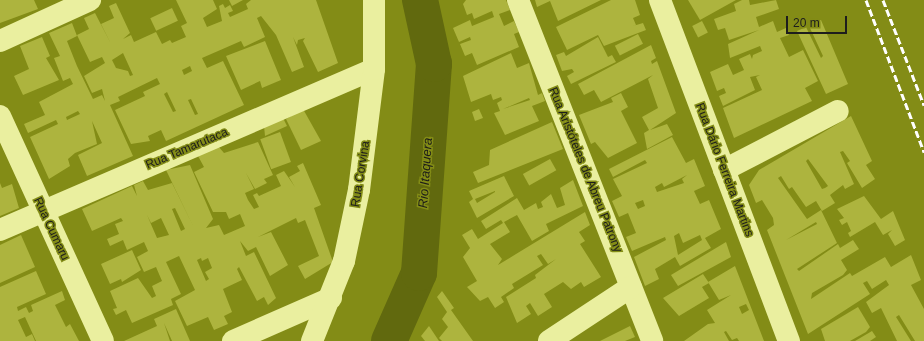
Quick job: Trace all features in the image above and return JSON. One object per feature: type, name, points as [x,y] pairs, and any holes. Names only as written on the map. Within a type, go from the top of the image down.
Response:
[{"type":"street","points":[[0,41],[90,0]]},
{"type":"street","name":"Rua Corvina","points":[[312,341],[331,298],[344,261],[359,190],[374,69],[374,0]]},
{"type":"street","name":"Rua Aristóteles de Abreu Patrony","points":[[518,0],[652,341]]},
{"type":"street","name":"Rua Dário Ferreira Martins","points":[[660,0],[789,341]]},
{"type":"street","name":"Rua Tamarutaca","points":[[0,230],[374,69]]},
{"type":"street","points":[[724,170],[838,111]]},
{"type":"street","name":"Rua Cumaru","points":[[0,116],[103,341]]},
{"type":"street","points":[[549,341],[631,287]]},
{"type":"street","points":[[234,341],[331,298]]},
{"type":"building","points":[[0,0],[34,0],[38,9],[0,23]]},
{"type":"building","points":[[176,0],[213,0],[217,9],[203,18],[207,27],[222,21],[219,6],[223,4],[225,8],[230,5],[233,11],[228,13],[230,17],[248,9],[246,4],[251,0],[316,0],[338,63],[318,72],[303,41],[305,38],[298,40],[297,45],[293,37],[304,67],[292,72],[276,35],[261,16],[257,18],[265,37],[244,47],[241,41],[202,58],[207,68],[223,61],[244,105],[166,141],[161,130],[148,136],[150,141],[131,144],[115,110],[145,96],[143,92],[160,84],[157,78],[118,97],[120,101],[110,105],[133,156],[87,176],[78,155],[102,143],[92,121],[97,144],[75,153],[68,159],[70,166],[49,179],[30,137],[58,124],[56,120],[28,133],[24,124],[45,115],[39,102],[73,84],[70,78],[63,81],[54,58],[60,56],[49,33],[72,23],[77,36],[67,41],[77,66],[93,99],[102,95],[105,101],[102,89],[92,93],[84,76],[105,63],[102,57],[90,62],[77,35],[89,29],[84,18],[95,13],[111,44],[101,24],[114,18],[109,6],[116,3],[130,33],[123,39],[131,35],[134,42],[156,32],[162,44],[170,40],[172,43],[186,37],[181,26],[187,23]],"holes":[[[123,53],[133,75],[130,76],[128,71],[116,68],[112,60]],[[190,66],[192,71],[184,75],[182,70]],[[167,92],[176,111],[173,112],[164,94]],[[191,99],[198,114],[195,115],[188,100]],[[78,111],[80,114],[67,120],[66,117]]]},
{"type":"building","points":[[229,0],[243,0],[232,6]]},
{"type":"building","points":[[466,0],[506,0],[510,10],[499,14],[504,26],[514,21],[519,32],[514,34],[519,47],[477,65],[472,53],[465,56],[460,44],[471,40],[470,37],[459,42],[453,28],[470,20],[472,26],[494,17],[492,11],[474,19],[472,13],[467,15],[463,4]]},
{"type":"building","points":[[535,0],[601,0],[558,21],[550,1],[537,7]]},
{"type":"building","points":[[611,0],[635,0],[640,15],[633,18],[636,25],[633,26],[643,23],[646,30],[604,46],[598,35],[567,50],[556,27]]},
{"type":"building","points":[[688,0],[736,0],[700,20]]},
{"type":"building","points":[[742,0],[749,0],[750,5],[776,0],[779,9],[756,17],[759,27],[773,21],[777,32],[786,28],[789,35],[780,38],[789,57],[803,50],[818,81],[805,88],[812,101],[734,138],[723,108],[762,90],[756,77],[760,75],[750,77],[755,90],[723,106],[719,96],[726,93],[724,88],[717,91],[710,72],[728,64],[733,75],[744,70],[739,59],[750,54],[752,59],[753,55],[762,51],[760,46],[730,58],[728,44],[759,30],[729,40],[725,28],[718,30],[714,19],[736,11],[734,4]]},
{"type":"building","points":[[172,8],[178,21],[156,31],[150,18]]},
{"type":"building","points":[[821,20],[848,84],[826,94],[797,31],[806,27],[821,58],[823,56],[809,26]]},
{"type":"building","points":[[702,21],[708,33],[698,38],[692,26]]},
{"type":"building","points":[[638,34],[643,44],[620,56],[615,46]]},
{"type":"building","points":[[42,37],[50,56],[46,58],[59,80],[23,95],[14,76],[29,69],[20,46]]},
{"type":"building","points":[[598,37],[608,57],[612,55],[616,62],[571,84],[567,76],[574,72],[572,69],[562,71],[556,55],[564,52],[566,56]]},
{"type":"building","points":[[265,41],[281,80],[262,88],[260,81],[241,90],[226,56]]},
{"type":"building","points":[[651,45],[656,58],[651,61],[652,64],[657,61],[676,113],[650,130],[667,124],[673,135],[647,149],[644,133],[649,130],[642,117],[658,108],[648,79],[653,75],[601,102],[594,90],[584,95],[578,84]]},
{"type":"building","points":[[511,53],[517,68],[529,63],[538,95],[542,93],[545,101],[532,106],[539,121],[505,135],[494,113],[500,111],[497,103],[502,100],[501,97],[493,100],[491,94],[471,102],[463,76]],"holes":[[[529,98],[530,100],[503,109]]]},
{"type":"building","points":[[621,93],[628,107],[621,111],[637,143],[608,158],[595,142],[591,144],[579,115],[613,102],[611,98]]},
{"type":"building","points":[[303,109],[321,141],[301,150],[286,119]]},
{"type":"building","points":[[479,109],[483,118],[475,121],[472,112]]},
{"type":"building","points":[[851,116],[872,161],[866,165],[875,179],[862,188],[847,163],[850,161],[843,151],[840,152],[854,184],[845,189],[843,185],[830,195],[835,203],[822,211],[816,201],[806,207],[792,187],[789,189],[781,176],[778,178],[807,219],[821,210],[837,243],[797,269],[799,271],[838,244],[840,248],[853,240],[859,249],[841,260],[847,270],[843,275],[812,293],[811,299],[850,273],[852,276],[885,257],[891,267],[911,255],[921,280],[911,285],[924,309],[924,341],[915,341],[899,315],[896,317],[911,341],[897,341],[881,308],[872,313],[866,302],[889,285],[886,280],[872,289],[867,281],[863,283],[870,294],[808,334],[767,230],[774,225],[773,218],[762,200],[756,203],[749,185],[759,170]],"holes":[[[808,159],[828,186],[825,188],[822,189],[806,161]],[[816,222],[817,224],[786,240]]]},
{"type":"building","points":[[283,118],[287,126],[265,136],[264,126]]},
{"type":"building","points":[[552,122],[563,149],[478,183],[473,172],[489,165],[490,150]]},
{"type":"building","points":[[280,132],[291,162],[271,169],[260,139]]},
{"type":"building","points":[[672,137],[686,163],[694,159],[705,186],[694,191],[700,204],[709,200],[721,229],[705,238],[711,248],[680,266],[675,257],[655,269],[659,279],[645,286],[634,257],[666,240],[665,237],[632,251],[626,237],[636,233],[628,213],[619,217],[612,201],[622,196],[613,179],[647,163],[645,160],[613,177],[609,169]],"holes":[[[687,175],[682,179],[684,183],[657,192],[655,187],[662,183],[664,187]],[[643,200],[645,206],[638,209],[635,203]],[[679,233],[683,243],[700,235],[702,240],[678,255],[674,236]]]},
{"type":"building","points":[[258,142],[273,175],[264,179],[267,183],[255,189],[246,173],[254,189],[245,193],[254,209],[259,207],[253,195],[257,193],[259,196],[281,186],[276,175],[284,171],[295,187],[289,177],[300,171],[297,166],[303,163],[321,205],[314,208],[333,262],[305,279],[298,266],[319,256],[305,220],[298,223],[296,218],[258,237],[271,232],[288,265],[270,276],[256,247],[248,251],[240,241],[246,256],[254,252],[276,298],[268,305],[264,297],[257,301],[239,267],[237,269],[242,280],[223,289],[232,312],[224,316],[228,324],[214,330],[208,317],[187,326],[175,301],[195,290],[179,256],[166,262],[181,294],[171,299],[173,305],[132,323],[126,310],[116,315],[113,309],[117,308],[110,291],[138,278],[152,298],[156,296],[152,286],[162,281],[156,267],[144,272],[137,257],[148,251],[144,242],[127,250],[123,240],[110,246],[107,239],[119,234],[115,224],[123,221],[121,218],[92,231],[82,209],[132,186],[137,196],[134,185],[143,181],[148,190],[172,183],[194,228],[166,170],[190,165],[213,219],[206,228],[219,225],[224,235],[245,226],[240,214],[229,219],[226,212],[213,212],[194,172],[204,167],[198,156],[218,146],[224,153]],"holes":[[[175,208],[185,229],[181,231],[172,209]],[[147,215],[151,223],[161,218],[169,235],[157,238]],[[201,258],[202,261],[208,258],[212,268],[205,272],[209,279],[206,281],[197,260]]]},
{"type":"building","points":[[550,159],[556,170],[529,185],[523,174]]},
{"type":"building","points":[[504,176],[514,196],[477,218],[469,202],[473,199],[469,191]],"holes":[[[495,191],[477,203],[475,199]]]},
{"type":"building","points":[[573,180],[583,206],[546,224],[549,231],[532,241],[517,215],[504,222],[510,232],[490,244],[502,259],[498,265],[585,212],[590,225],[579,232],[585,241],[580,244],[601,277],[584,287],[581,282],[571,289],[563,282],[544,294],[552,307],[538,316],[530,303],[526,306],[531,314],[517,323],[506,297],[536,278],[535,275],[556,259],[548,264],[541,254],[537,256],[543,265],[512,284],[514,288],[501,297],[504,302],[495,308],[488,297],[480,301],[467,287],[477,281],[463,257],[470,248],[462,235],[472,229],[478,239],[503,223],[501,220],[486,229],[481,221],[517,198],[524,210],[536,203],[538,209],[543,207],[541,202],[551,194],[557,208],[565,205],[560,188]]},
{"type":"building","points":[[0,183],[2,188],[12,184],[19,208],[0,216]]},
{"type":"building","points":[[864,196],[881,219],[893,211],[905,240],[895,246],[888,234],[892,230],[883,235],[875,222],[850,237],[848,233],[851,231],[847,222],[842,225],[839,220],[844,218],[837,209]]},
{"type":"building","points":[[21,235],[35,267],[0,283],[0,245]]},
{"type":"building","points":[[726,242],[731,257],[678,286],[671,275]]},
{"type":"building","points":[[132,250],[141,270],[122,282],[121,279],[110,284],[101,264]]},
{"type":"building","points":[[735,266],[764,341],[739,341],[737,338],[732,340],[726,331],[724,332],[729,341],[684,341],[708,324],[715,323],[707,310],[731,295],[719,300],[708,282]],"holes":[[[746,304],[749,310],[742,314],[739,307]]]},
{"type":"building","points":[[36,271],[46,294],[17,307],[18,311],[26,307],[29,313],[33,311],[31,305],[62,291],[65,300],[55,305],[66,327],[70,324],[79,341],[36,341],[25,317],[18,320],[26,337],[32,334],[35,341],[0,341],[0,287]]},
{"type":"building","points":[[703,274],[709,283],[702,287],[709,298],[679,316],[663,298]]},
{"type":"building","points":[[442,291],[454,308],[451,310],[473,341],[442,341],[439,338],[448,327],[442,319],[447,312],[437,297]]},
{"type":"building","points":[[858,307],[870,327],[866,332],[850,341],[825,341],[821,329]]},
{"type":"building","points":[[176,309],[190,341],[172,341],[164,323],[170,341],[124,341],[157,326],[154,319]]},
{"type":"building","points":[[429,326],[439,341],[425,341],[421,336]]},
{"type":"building","points":[[630,326],[635,337],[625,341],[600,341]]},
{"type":"building","points":[[872,331],[876,337],[870,341],[855,341]]},
{"type":"waterway","name":"Rio Itaquera","points":[[389,341],[419,273],[434,64],[420,0]]},
{"type":"railway","points":[[866,0],[924,152]]},
{"type":"railway","points":[[883,0],[924,105]]}]
